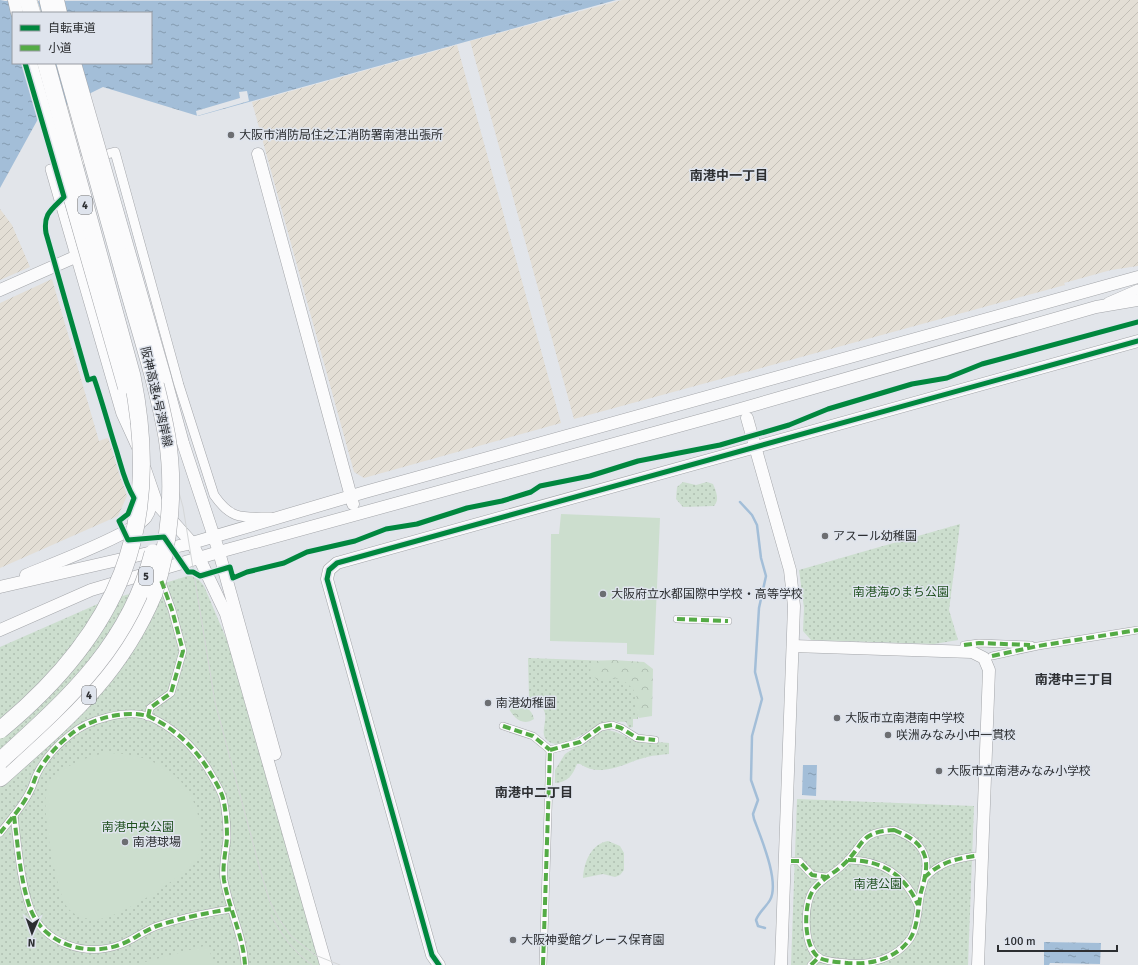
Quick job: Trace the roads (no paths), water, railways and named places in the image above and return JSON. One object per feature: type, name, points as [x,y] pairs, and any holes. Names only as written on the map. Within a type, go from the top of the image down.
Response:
[{"type":"highway","points":[[28,0],[32,12]]},
{"type":"highway","points":[[48,0],[51,12]]},
{"type":"highway","name":"阪神高速4号湾岸線","points":[[0,730],[48,687],[78,652],[101,618],[127,561],[138,517],[142,481],[142,452],[138,410],[125,348],[46,64]]},
{"type":"highway","name":"阪神高速4号湾岸線","points":[[0,778],[76,710],[107,675],[133,637],[147,610],[158,579],[168,524],[169,456],[164,423],[143,341],[65,64]]},
{"type":"highway","name":"5","points":[[0,761],[58,708],[91,673],[127,619],[145,581],[158,530],[162,480],[159,436],[143,341]]},
{"type":"highway","name":"5","points":[[0,744],[50,697],[86,655],[118,604],[133,567],[144,515],[147,484],[146,446],[139,396],[125,348]]},
{"type":"street","points":[[14,0],[17,12]]},
{"type":"street","points":[[58,0],[61,12]]},
{"type":"street","points":[[31,64],[124,388],[152,494],[157,504],[192,543],[226,614],[326,965]]},
{"type":"street","points":[[75,64],[183,443],[219,552],[334,965]]},
{"type":"street","points":[[144,464],[121,414],[50,169],[114,152],[179,385],[214,495],[223,508],[231,514],[242,517],[278,517]]},
{"type":"street","points":[[258,154],[356,513]]},
{"type":"street","points":[[0,290],[75,257]]},
{"type":"street","points":[[0,586],[192,543],[351,496],[1138,277]]},
{"type":"street","points":[[0,630],[91,590],[200,557],[356,513],[723,414],[1096,306],[1138,289]]},
{"type":"street","points":[[1096,306],[1138,300]]},
{"type":"street","points":[[439,965],[432,955],[327,579],[329,570],[337,563],[1138,341]]},
{"type":"street","points":[[747,418],[790,570],[794,606],[781,965]]},
{"type":"street","points":[[0,586],[131,529],[140,523],[146,516],[152,494]]},
{"type":"street","points":[[148,717],[150,708],[171,693],[183,651],[172,610],[161,580]]},
{"type":"street","points":[[677,619],[728,621]]},
{"type":"street","points":[[992,656],[1038,646],[1138,630]]},
{"type":"street","points":[[964,645],[979,643],[1038,646]]},
{"type":"street","points":[[793,646],[972,652],[984,658],[989,670],[978,965]]},
{"type":"street","points":[[0,833],[14,816],[30,792],[38,773],[54,750],[70,734],[89,722],[108,716],[121,715],[148,717],[168,727],[188,744],[202,760],[223,797],[227,838],[224,878],[230,909],[243,944],[245,965]]},
{"type":"street","points":[[550,750],[580,742],[601,727],[612,725],[621,728],[637,738],[655,740]]},
{"type":"street","points":[[503,726],[533,736],[550,750]]},
{"type":"street","points":[[543,965],[550,750]]},
{"type":"street","points":[[14,816],[20,866],[31,910],[45,930],[57,940],[73,948],[101,950],[119,945],[155,927],[192,916],[230,909]]},
{"type":"street","points":[[894,830],[907,836],[918,845],[925,854],[924,878],[914,927],[909,940],[886,958],[869,964],[837,962],[819,957],[811,947],[807,934],[806,915],[809,900],[814,890],[848,860],[856,848],[868,836],[881,831],[894,830]]},
{"type":"street","points":[[924,878],[933,869],[945,862],[974,856]]},
{"type":"street","points":[[848,860],[864,860],[889,870],[904,880],[911,890],[918,905]]},
{"type":"street","points":[[791,861],[799,861],[812,875],[826,878]]},
{"type":"street","points":[[812,875],[814,890]]},
{"type":"street","points":[[811,965],[819,957]]},
{"type":"water","points":[[0,0],[616,0],[198,116],[103,87],[38,119],[0,188]]},
{"type":"water","points":[[803,765],[817,765],[816,796],[802,795]]},
{"type":"water","points":[[1044,942],[1101,943],[1100,964],[1050,963],[1049,965],[1044,965]]},
{"type":"waterway","points":[[740,502],[752,515],[757,525],[761,558],[766,576],[759,608],[755,672],[762,699],[752,736],[751,780],[758,800],[753,814],[754,819],[765,848],[773,882],[770,900],[756,920],[758,926],[765,928]]},
{"type":"tram line","points":[[37,0],[41,12]]},
{"type":"tram line","points":[[60,64],[183,507],[215,702],[270,902],[279,919],[291,936],[315,955],[340,965]]},
{"type":"tram line","points":[[271,915],[288,942],[312,965]]},
{"type":"place","name":"大阪市消防局住之江消防署南港出張所","points":[[231,135]]},
{"type":"place","name":"アスール幼稚園","points":[[825,536]]},
{"type":"place","name":"大阪府立水都国際中学校・高等学校","points":[[603,594]]},
{"type":"place","name":"南港幼稚園","points":[[488,703]]},
{"type":"place","name":"大阪市立南港南中学校","points":[[837,718]]},
{"type":"place","name":"咲洲みなみ小中一貫校","points":[[888,735]]},
{"type":"place","name":"大阪市立南港みなみ小学校","points":[[939,771]]},
{"type":"place","name":"南港球場","points":[[125,842]]},
{"type":"place","name":"大阪神愛館グレース保育園","points":[[513,940]]},
{"type":"district","name":"南港中一丁目","points":[[729,176]]},
{"type":"district","name":"南港中三丁目","points":[[1074,680]]},
{"type":"district","name":"南港中二丁目","points":[[534,793]]},
{"type":"park label","name":"南港海のまち公園","points":[[901,592]]},
{"type":"park label","name":"南港中央公園","points":[[138,827]]},
{"type":"park label","name":"南港公園","points":[[878,884]]}]
